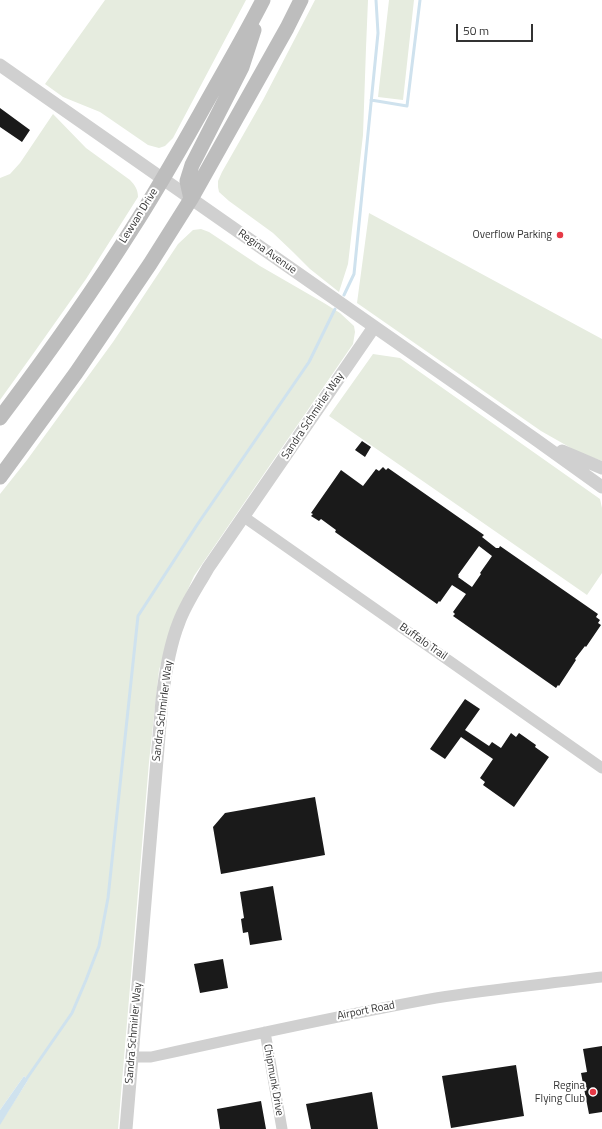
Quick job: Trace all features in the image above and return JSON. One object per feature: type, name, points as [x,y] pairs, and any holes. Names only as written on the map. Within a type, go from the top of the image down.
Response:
[{"type":"main road","points":[[0,477],[80,367],[150,264],[191,199],[287,28],[300,0]]},
{"type":"main road","name":"Lewvan Drive","points":[[191,199],[187,181],[192,165],[242,67],[262,2]]},
{"type":"main road","name":"Lewvan Drive","points":[[0,418],[132,229],[214,89],[262,2]]},
{"type":"street","name":"Regina Avenue","points":[[0,65],[602,487]]},
{"type":"street","name":"Sandra Schmirler Way","points":[[126,1129],[165,675],[179,622],[192,595],[208,568],[374,327]]},
{"type":"street","name":"Regina Avenue","points":[[535,439],[602,468]]},
{"type":"street","name":"Buffalo Trail","points":[[244,517],[602,768]]},
{"type":"street","name":"Airport Road","points":[[132,1057],[151,1057],[375,1009],[438,998],[602,977]]},
{"type":"street","name":"Chipmunk Drive","points":[[265,1032],[282,1129]]},
{"type":"shaded area","points":[[105,0],[246,0],[173,138],[165,146],[159,148],[148,145],[100,112],[63,97],[45,84]]},
{"type":"shaded area","points":[[315,0],[368,0],[363,135],[348,264],[339,292],[310,269],[273,233],[229,201],[219,192],[218,187],[218,181],[222,172],[263,100]]},
{"type":"shaded area","points":[[389,0],[414,0],[403,100],[378,97]]},
{"type":"shaded area","points":[[53,114],[86,148],[130,180],[136,188],[138,197],[86,279],[0,400],[0,178],[10,174],[20,163]]},
{"type":"shaded area","points":[[369,213],[602,339],[602,461],[578,452],[541,431],[357,303]]},
{"type":"shaded area","points":[[201,229],[209,232],[260,266],[340,313],[354,326],[355,332],[353,344],[194,576],[175,618],[159,670],[149,762],[118,1129],[0,1129],[0,1124],[28,1080],[24,1076],[0,1110],[0,494],[27,460],[113,342],[178,244],[193,230]]},
{"type":"shaded area","points":[[373,354],[400,358],[600,499],[602,508],[602,573],[587,595],[329,416]]},
{"type":"water","points":[[24,1076],[28,1080],[0,1125],[0,1110]]},
{"type":"building","points":[[0,108],[30,130],[22,142],[0,127]]},
{"type":"building","points":[[362,441],[371,447],[365,457],[355,450]]},
{"type":"building","points":[[383,467],[386,470],[388,468],[484,535],[482,537],[496,548],[499,548],[500,546],[598,614],[596,617],[600,620],[598,623],[601,625],[586,647],[585,646],[575,659],[576,660],[559,686],[558,685],[556,688],[453,616],[455,614],[453,612],[466,594],[452,585],[437,604],[335,532],[336,530],[321,519],[319,521],[311,516],[313,514],[311,513],[341,470],[363,486],[376,469],[379,471]],"holes":[[[479,546],[492,556],[472,587],[458,577]]]},
{"type":"building","points":[[465,699],[480,709],[465,730],[489,746],[492,742],[501,748],[511,733],[516,737],[519,733],[536,745],[535,747],[549,757],[514,807],[483,785],[485,782],[480,778],[493,759],[461,737],[445,759],[430,749]]},
{"type":"building","points":[[315,797],[325,855],[221,874],[213,827],[225,813]]},
{"type":"building","points":[[273,886],[282,940],[250,945],[248,932],[243,933],[241,919],[244,918],[240,892]]},
{"type":"building","points":[[223,959],[228,988],[200,993],[194,964]]},
{"type":"building","name":"Regina Flying Club","points":[[602,1046],[602,1112],[589,1114],[581,1073],[587,1072],[583,1049]]},
{"type":"building","points":[[516,1065],[524,1116],[451,1128],[442,1076]]},
{"type":"building","points":[[372,1092],[378,1129],[311,1129],[306,1104]]},
{"type":"building","points":[[261,1101],[266,1129],[220,1129],[217,1109]]},
{"type":"waterway","points":[[344,295],[354,274],[378,33],[376,0]]},
{"type":"waterway","points":[[371,100],[407,106],[420,0]]},
{"type":"waterway","points":[[25,1081],[72,1013],[99,946],[108,898],[138,616],[197,525],[309,362],[335,309]]},
{"type":"place","name":"Overflow Parking","points":[[560,235]]},
{"type":"place","name":"Regina Flying Club","points":[[593,1092]]}]
